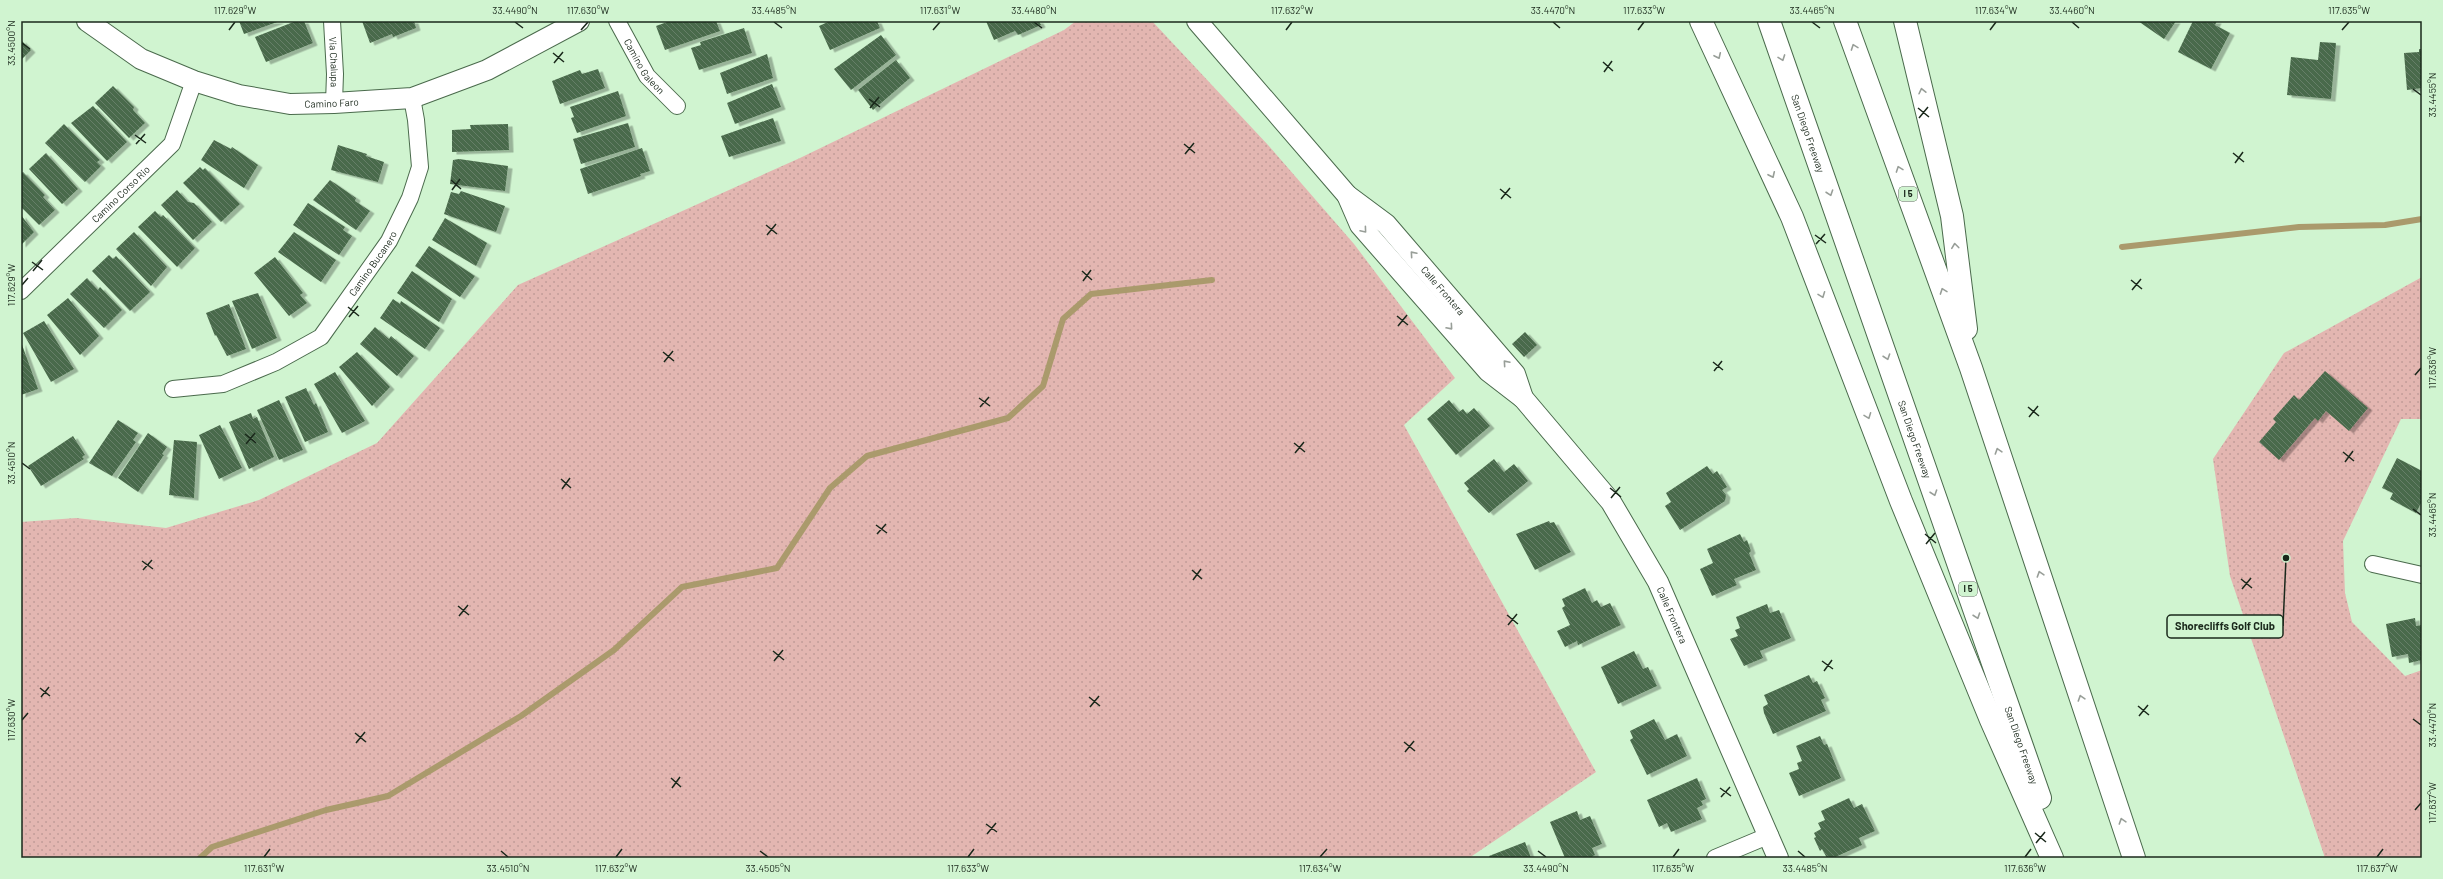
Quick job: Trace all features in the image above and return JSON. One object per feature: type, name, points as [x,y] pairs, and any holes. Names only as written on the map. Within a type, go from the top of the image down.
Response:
[{"type":"highway","points":[[1701,21],[1792,217],[1901,501],[1988,712],[2052,858]]},
{"type":"highway","name":"San Diego Freeway","points":[[1768,21],[2061,858]]},
{"type":"highway","name":"I 5","points":[[1845,21],[1971,368],[2134,858]]},
{"type":"highway","points":[[1906,21],[1952,216],[1971,368]]},
{"type":"street","name":"Camino Faro","points":[[87,21],[141,59],[194,81],[239,95],[283,102],[334,104],[412,98],[487,70],[579,21]]},
{"type":"street","name":"Via Chalupa","points":[[332,21],[335,74],[334,104]]},
{"type":"street","name":"Camino Galeon","points":[[617,21],[647,76],[677,106]]},
{"type":"street","name":"Calle Frontera","points":[[1197,21],[1347,195],[1391,230],[1515,374],[1523,398],[1611,502],[1658,582],[1770,835],[1778,858]]},
{"type":"street","name":"Camino Corso Rio","points":[[21,291],[172,144],[194,81]]},
{"type":"street","name":"Camino Bucanero","points":[[173,389],[223,384],[276,362],[321,337],[389,241],[410,198],[420,167],[412,98]]},
{"type":"street","points":[[2373,564],[2422,575]]},
{"type":"street","points":[[1715,858],[1770,835]]},
{"type":"shaded area","points":[[1076,21],[1152,21],[1268,145],[1354,244],[1455,378],[1404,425],[1596,772],[1469,858],[21,858],[21,522],[76,518],[166,528],[259,500],[377,443],[518,285],[800,158],[1064,30]]},
{"type":"shaded area","points":[[2422,277],[2422,419],[2401,419],[2343,541],[2345,593],[2352,622],[2405,676],[2422,670],[2422,858],[2325,858],[2230,576],[2213,459],[2284,353]]},
{"type":"building","points":[[239,21],[280,21],[244,34]]},
{"type":"building","points":[[296,21],[304,21],[313,43],[266,62],[255,37]]},
{"type":"building","points":[[362,21],[414,21],[416,28],[393,37],[392,34],[370,43]]},
{"type":"building","points":[[670,21],[716,21],[720,31],[665,50],[656,26]]},
{"type":"building","points":[[830,21],[877,21],[880,28],[830,50],[819,26]]},
{"type":"building","points":[[986,21],[1039,21],[1041,25],[1018,35],[1015,31],[994,40]]},
{"type":"building","points":[[2138,21],[2176,21],[2164,39]]},
{"type":"building","points":[[2193,21],[2217,21],[2215,25],[2230,33],[2211,69],[2178,52]]},
{"type":"building","points":[[744,28],[752,53],[699,70],[691,48],[701,45],[700,42]]},
{"type":"building","points":[[881,35],[896,55],[851,90],[834,69]]},
{"type":"building","points":[[21,40],[31,50],[21,60]]},
{"type":"building","points":[[2320,42],[2336,43],[2331,99],[2287,95],[2291,57],[2318,60]]},
{"type":"building","points":[[2419,49],[2422,49],[2422,88],[2407,90],[2404,53],[2419,52]]},
{"type":"building","points":[[767,54],[773,78],[727,94],[720,73]]},
{"type":"building","points":[[896,60],[910,78],[873,110],[858,90]]},
{"type":"building","points":[[598,69],[605,88],[560,104],[552,81],[580,70],[582,74]]},
{"type":"building","points":[[772,84],[781,107],[735,124],[727,103]]},
{"type":"building","points":[[113,86],[134,107],[133,110],[145,123],[129,138],[95,103]]},
{"type":"building","points":[[618,91],[626,116],[577,133],[571,118],[574,117],[570,107]]},
{"type":"building","points":[[93,106],[127,142],[107,161],[71,123]]},
{"type":"building","points":[[773,118],[781,141],[729,157],[721,136]]},
{"type":"building","points":[[628,123],[635,147],[581,164],[573,139]]},
{"type":"building","points":[[64,124],[100,160],[97,162],[101,166],[85,182],[45,143]]},
{"type":"building","points":[[508,124],[509,150],[452,152],[452,130],[471,129],[470,125]]},
{"type":"building","points":[[214,140],[231,149],[232,147],[258,165],[244,188],[201,160]]},
{"type":"building","points":[[338,145],[367,154],[366,156],[384,162],[378,182],[331,170]]},
{"type":"building","points":[[642,148],[650,171],[640,174],[641,176],[588,194],[580,169]]},
{"type":"building","points":[[46,153],[78,189],[62,204],[29,169]]},
{"type":"building","points":[[459,159],[508,166],[505,191],[450,184],[453,160]]},
{"type":"building","points":[[200,167],[203,170],[205,168],[240,204],[221,222],[183,183]]},
{"type":"building","points":[[23,172],[45,195],[43,197],[55,210],[39,225],[21,207],[21,173]]},
{"type":"building","points":[[330,180],[356,198],[355,201],[370,211],[356,230],[313,200]]},
{"type":"building","points":[[177,190],[188,202],[194,203],[212,222],[193,240],[161,205]]},
{"type":"building","points":[[461,191],[505,206],[496,232],[444,214],[451,192],[459,194]]},
{"type":"building","points":[[308,203],[345,227],[343,230],[352,236],[339,255],[293,225]]},
{"type":"building","points":[[155,211],[161,217],[163,215],[195,248],[177,267],[138,227]]},
{"type":"building","points":[[21,215],[34,232],[21,245]]},
{"type":"building","points":[[445,218],[487,243],[476,266],[432,240]]},
{"type":"building","points":[[134,232],[167,267],[151,286],[116,249]]},
{"type":"building","points":[[294,232],[336,260],[321,282],[278,252]]},
{"type":"building","points":[[429,246],[475,276],[460,297],[415,266]]},
{"type":"building","points":[[109,255],[113,259],[116,256],[150,292],[130,311],[92,271]]},
{"type":"building","points":[[275,257],[303,293],[300,295],[307,303],[289,316],[254,273]]},
{"type":"building","points":[[412,271],[452,299],[439,322],[397,293]]},
{"type":"building","points":[[87,278],[98,290],[100,287],[122,310],[104,328],[70,294]]},
{"type":"building","points":[[258,293],[277,338],[252,349],[232,301]]},
{"type":"building","points":[[68,298],[99,336],[80,355],[47,315]]},
{"type":"building","points":[[393,299],[400,304],[401,301],[440,328],[425,349],[380,318]]},
{"type":"building","points":[[229,304],[246,349],[227,356],[216,335],[215,336],[206,313]]},
{"type":"building","points":[[44,321],[74,369],[51,382],[23,333]]},
{"type":"building","points":[[375,327],[389,339],[391,336],[414,356],[397,376],[360,344]]},
{"type":"building","points":[[1525,332],[1537,345],[1524,357],[1512,344]]},
{"type":"building","points":[[21,342],[38,389],[21,395]]},
{"type":"building","points":[[357,352],[390,387],[372,406],[339,367]]},
{"type":"building","points":[[2325,371],[2368,408],[2349,431],[2326,411],[2318,421],[2315,418],[2279,460],[2259,442],[2276,422],[2273,419],[2294,395],[2299,400]]},
{"type":"building","points":[[335,372],[365,421],[342,433],[314,384]]},
{"type":"building","points":[[306,388],[314,405],[316,403],[328,432],[305,442],[285,397]]},
{"type":"building","points":[[279,400],[303,450],[279,460],[257,410]]},
{"type":"building","points":[[1449,400],[1459,412],[1463,409],[1467,414],[1474,408],[1490,426],[1456,455],[1427,419]]},
{"type":"building","points":[[251,413],[253,419],[257,417],[274,457],[249,469],[229,422]]},
{"type":"building","points":[[118,420],[138,433],[133,440],[136,442],[112,476],[89,463]]},
{"type":"building","points":[[220,425],[242,468],[219,479],[199,435]]},
{"type":"building","points":[[148,433],[167,447],[162,454],[164,455],[138,492],[118,478]]},
{"type":"building","points":[[73,436],[85,455],[82,457],[84,459],[41,486],[28,466]]},
{"type":"building","points":[[174,440],[197,442],[194,498],[169,495]]},
{"type":"building","points":[[2397,458],[2422,471],[2422,501],[2416,513],[2390,499],[2393,493],[2382,488]]},
{"type":"building","points":[[1494,459],[1504,472],[1514,464],[1528,481],[1489,513],[1467,491],[1469,489],[1464,483]]},
{"type":"building","points":[[1707,466],[1713,474],[1717,471],[1727,487],[1722,490],[1726,495],[1725,501],[1680,530],[1665,506],[1671,502],[1666,493]]},
{"type":"building","points":[[1549,521],[1550,523],[1554,522],[1571,552],[1535,570],[1516,534]]},
{"type":"building","points":[[1740,534],[1744,542],[1747,540],[1751,551],[1749,553],[1756,570],[1734,579],[1737,585],[1712,596],[1700,569],[1713,563],[1707,549]]},
{"type":"building","points":[[1585,588],[1592,603],[1597,600],[1601,607],[1610,603],[1621,625],[1578,645],[1577,641],[1565,647],[1557,631],[1570,625],[1562,608],[1565,606],[1562,599]]},
{"type":"building","points":[[1767,604],[1770,613],[1779,610],[1791,638],[1760,651],[1763,658],[1744,666],[1730,639],[1738,636],[1735,630],[1740,628],[1736,617]]},
{"type":"building","points":[[2415,618],[2416,626],[2422,625],[2422,660],[2409,663],[2408,654],[2392,657],[2386,624]]},
{"type":"building","points":[[1634,651],[1643,669],[1648,667],[1657,686],[1618,704],[1601,667]]},
{"type":"building","points":[[1809,675],[1813,683],[1817,681],[1825,698],[1821,700],[1826,711],[1773,734],[1764,713],[1763,707],[1768,704],[1764,695]]},
{"type":"building","points":[[1654,719],[1665,740],[1677,734],[1687,756],[1647,775],[1630,740],[1633,738],[1630,731]]},
{"type":"building","points":[[1820,736],[1824,745],[1827,744],[1841,778],[1799,796],[1789,773],[1799,769],[1797,763],[1802,761],[1796,746]]},
{"type":"building","points":[[1697,778],[1706,799],[1701,801],[1703,805],[1697,808],[1702,819],[1671,832],[1667,823],[1659,827],[1647,800]]},
{"type":"building","points":[[1849,798],[1854,808],[1862,804],[1875,831],[1859,838],[1862,845],[1833,858],[1827,858],[1822,849],[1820,851],[1814,838],[1816,837],[1814,833],[1821,829],[1818,823],[1825,820],[1821,811]]},
{"type":"building","points":[[1577,811],[1580,820],[1590,816],[1602,844],[1592,848],[1595,855],[1590,858],[1565,858],[1550,822]]},
{"type":"building","points":[[1525,842],[1531,858],[1490,858],[1489,856]]},
{"type":"waterway","points":[[2122,247],[2299,227],[2385,225],[2422,219]]},
{"type":"waterway","points":[[200,858],[212,847],[326,810],[388,796],[521,716],[614,650],[682,587],[777,568],[830,488],[867,456],[1008,418],[1043,386],[1063,319],[1091,294],[1212,280]]},
{"type":"place","name":"Shorecliffs Golf Club","points":[[2286,558]]}]
